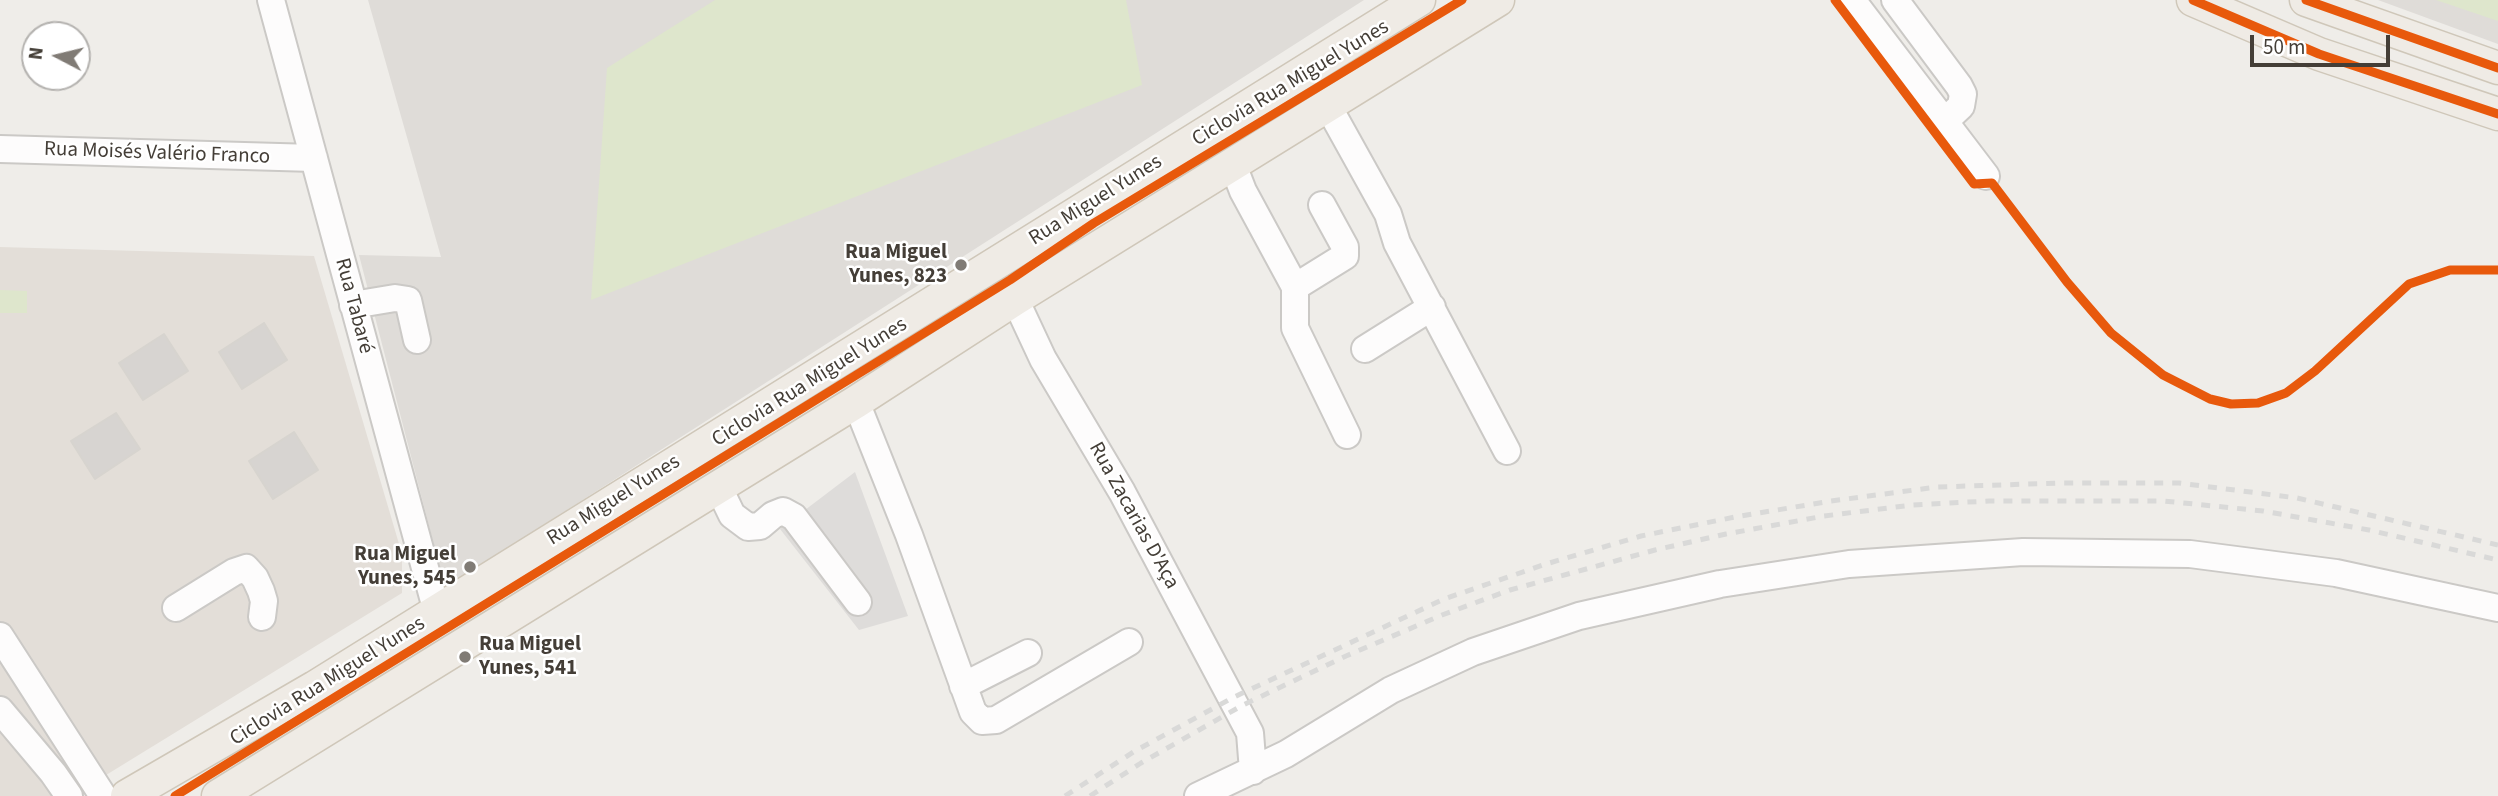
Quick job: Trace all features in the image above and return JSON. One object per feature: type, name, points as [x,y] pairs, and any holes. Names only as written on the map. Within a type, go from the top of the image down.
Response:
[{"type":"main road","name":"Rua Miguel Yunes","points":[[127,796],[315,687],[1419,0]]},
{"type":"main road","name":"Rua Miguel Yunes","points":[[218,796],[1499,0]]},
{"type":"main road","points":[[1460,26],[1517,0]]},
{"type":"main road","points":[[2193,0],[2319,54],[2498,114]]},
{"type":"main road","points":[[2305,0],[2498,68]]},
{"type":"main road","points":[[1015,299],[1010,289],[1014,269],[1045,233]]},
{"type":"main road","points":[[886,383],[890,366],[911,350],[928,330],[931,317],[928,305]]},
{"type":"street","name":"Rua Tabaré","points":[[271,0],[436,612]]},
{"type":"street","points":[[1852,0],[1986,176]]},
{"type":"street","points":[[1895,0],[1959,86],[1962,94],[1961,106],[1944,122]]},
{"type":"street","points":[[1328,106],[1388,214],[1397,243],[1507,451]]},
{"type":"street","name":"Rua Moisés Valério Franco","points":[[0,149],[314,158]]},
{"type":"street","points":[[1233,165],[1295,287],[1295,328],[1347,435]]},
{"type":"street","points":[[1295,287],[1345,256],[1345,247],[1322,205]]},
{"type":"street","points":[[353,305],[395,298],[408,300],[417,340]]},
{"type":"street","name":"Rua Zacarias D'Aça","points":[[1015,299],[1042,359],[1122,492],[1250,733]]},
{"type":"street","points":[[1365,349],[1432,307]]},
{"type":"street","points":[[856,402],[909,535],[973,712],[982,721],[996,720],[1129,642]]},
{"type":"street","points":[[718,486],[732,515],[748,527],[760,526],[773,515],[783,511],[794,517],[858,602]]},
{"type":"street","points":[[1198,796],[1286,754],[1391,690],[1473,652],[1579,616],[1720,584],[1849,564],[2023,552],[2190,554],[2336,573],[2498,607]]},
{"type":"street","points":[[176,608],[234,572],[246,568],[261,591],[264,601],[262,617]]},
{"type":"street","points":[[0,636],[103,796]]},
{"type":"street","points":[[963,686],[1028,653]]},
{"type":"street","points":[[0,710],[69,796]]},
{"type":"street","points":[[1250,733],[1286,754]]},
{"type":"street","points":[[1250,733],[1253,771]]},
{"type":"shaded area","points":[[368,0],[1364,0],[445,588],[359,255],[441,257]]},
{"type":"shaded area","points":[[2378,0],[2498,0],[2498,44]]},
{"type":"shaded area","points":[[0,247],[314,256],[402,554],[402,593],[72,796],[0,796]]},
{"type":"shaded area","points":[[855,472],[908,616],[859,630],[780,529]]},
{"type":"green space","points":[[715,0],[1126,0],[1142,85],[591,300],[607,68]]},
{"type":"green space","points":[[2436,0],[2498,0],[2498,21]]},
{"type":"green space","points":[[0,290],[27,291],[27,313],[0,313]]},
{"type":"building","points":[[264,323],[287,360],[242,389],[219,352]]},
{"type":"building","points":[[164,334],[188,371],[143,400],[119,363]]},
{"type":"building","points":[[116,413],[140,449],[95,479],[71,441]]},
{"type":"building","points":[[294,432],[318,470],[273,499],[249,461]]},
{"type":"railway","points":[[1065,796],[1135,751],[1234,697],[1444,599],[1546,564],[1641,536],[1735,517],[1937,487],[2179,483],[2297,498],[2498,545]]},
{"type":"railway","points":[[1090,796],[1141,763],[1243,705],[1346,656],[1442,615],[1510,590],[1655,550],[1824,516],[1912,505],[1989,501],[2164,501],[2263,511],[2369,530],[2498,560]]},
{"type":"cycle path","name":"Ciclovia Rua Miguel Yunes","points":[[175,796],[1010,280],[1094,223],[1462,0]]},
{"type":"cycle path","points":[[1835,0],[1974,184],[1992,183],[2067,282],[2111,333],[2163,375],[2210,399],[2231,404],[2258,403],[2286,393],[2315,371],[2409,284],[2450,270],[2498,270]]},
{"type":"cycle path","points":[[2193,0],[2319,54],[2498,114]]},
{"type":"cycle path","points":[[2306,0],[2498,68]]},
{"type":"place","name":"Rua Miguel Yunes, 823","points":[[961,265]]},
{"type":"place","name":"Rua Miguel Yunes, 545","points":[[470,567]]},
{"type":"place","name":"Rua Miguel Yunes, 541","points":[[465,657]]}]
